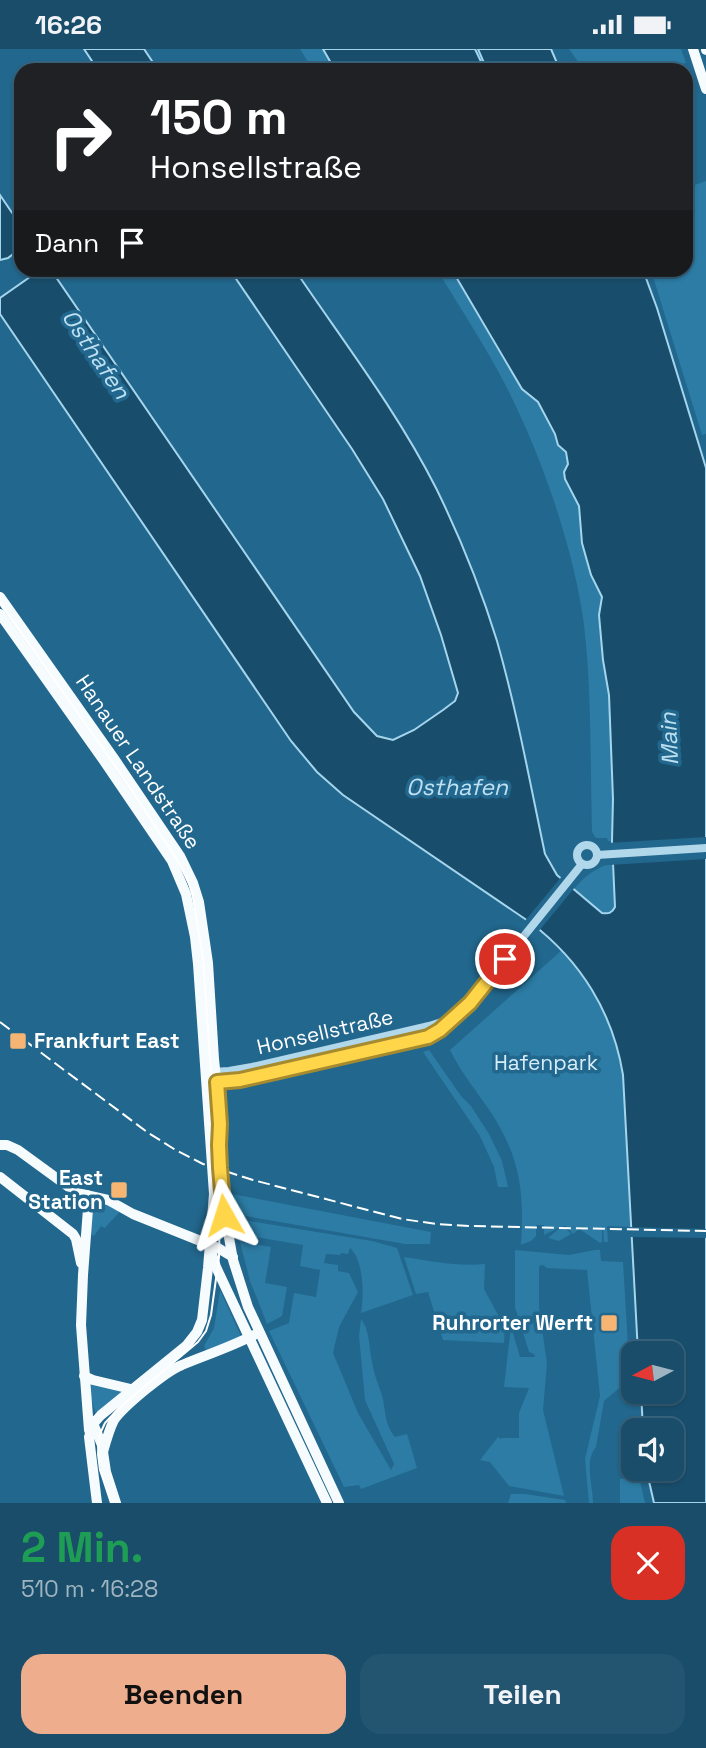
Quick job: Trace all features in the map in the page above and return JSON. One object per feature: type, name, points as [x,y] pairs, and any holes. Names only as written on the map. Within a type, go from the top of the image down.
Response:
[{"type":"main road","points":[[693,49],[706,89]]},
{"type":"main road","name":"Hanauer Landstraße","points":[[0,597],[187,867],[186,882],[197,948],[211,1077],[220,1124],[222,1198],[229,1242],[255,1335]]},
{"type":"main road","name":"Hanauer Landstraße","points":[[0,614],[186,882]]},
{"type":"main road","points":[[150,812],[149,829],[166,836]]},
{"type":"main road","name":"Hanauer Landstraße","points":[[93,1424],[186,1346],[197,1332],[202,1315],[214,1198],[211,1077]]},
{"type":"main road","points":[[2,1143],[22,1152],[73,1191],[108,1201],[133,1214],[210,1244],[233,1257]]},
{"type":"main road","points":[[0,1177],[73,1234],[83,1272]]},
{"type":"main road","points":[[87,1195],[81,1314],[89,1437],[97,1503]]},
{"type":"main road","name":"Hanauer Landstraße","points":[[210,1244],[216,1267],[255,1335]]},
{"type":"main road","points":[[103,1448],[114,1421],[123,1410],[174,1368],[255,1335]]},
{"type":"main road","points":[[255,1335],[327,1503]]},
{"type":"main road","points":[[255,1335],[339,1503]]},
{"type":"main road","points":[[84,1376],[146,1391]]},
{"type":"main road","points":[[88,1412],[103,1448],[106,1472],[116,1503]]},
{"type":"main road","points":[[89,1437],[93,1424]]},
{"type":"main road","points":[[89,1437],[94,1438],[103,1448]]},
{"type":"street","points":[[587,845],[593,847],[597,855],[591,865],[582,865],[576,854],[581,847],[587,845]]},
{"type":"street","points":[[597,855],[706,848]]},
{"type":"street","name":"Honsellstraße","points":[[211,1077],[240,1080],[428,1037],[440,1030],[470,1003],[582,865]]},
{"type":"green space","points":[[300,49],[323,49],[331,63],[309,63]]},
{"type":"green space","points":[[569,49],[681,49],[686,63],[579,63]]},
{"type":"green space","points":[[706,181],[706,434],[702,435],[653,277],[693,277],[693,186]]},
{"type":"green space","points":[[441,277],[456,277],[522,389],[538,402],[566,452],[568,464],[564,472],[579,506],[582,543],[591,575],[602,597],[599,615],[609,695],[612,841],[596,838],[592,832],[587,651],[573,566],[544,473],[520,415],[491,358]]},
{"type":"green space","points":[[612,864],[615,908],[610,913],[603,913],[574,889],[591,873]]},
{"type":"green space","name":"Hafenpark","points":[[562,950],[594,993],[609,1024],[620,1058],[632,1227],[607,1226],[608,1242],[604,1242],[602,1226],[600,1243],[581,1230],[584,1226],[579,1229],[571,1226],[578,1230],[573,1234],[563,1226],[571,1234],[559,1241],[548,1238],[562,1226],[544,1235],[544,1225],[536,1225],[536,1236],[521,1245],[521,1192],[515,1162],[502,1131],[450,1050]]},
{"type":"green space","points":[[429,1050],[489,1134],[502,1161],[508,1187],[498,1187],[494,1167],[480,1136],[423,1052]]},
{"type":"green space","points":[[232,1194],[431,1232],[430,1244],[405,1244],[240,1215],[235,1212]]},
{"type":"green space","points":[[98,1200],[121,1210],[105,1228],[101,1226],[94,1236],[89,1233],[92,1203]]},
{"type":"green space","points":[[243,1220],[372,1241],[397,1248],[413,1295],[361,1313],[362,1279],[355,1254],[350,1248],[348,1254],[326,1254],[324,1263],[338,1265],[338,1271],[349,1273],[358,1292],[339,1327],[333,1353],[358,1413],[391,1470],[394,1464],[365,1400],[359,1336],[361,1319],[368,1334],[373,1366],[389,1427],[395,1437],[407,1434],[417,1468],[361,1489],[359,1485],[344,1487],[269,1331],[289,1323],[294,1293],[316,1297],[320,1270],[300,1266],[303,1245],[238,1234],[237,1223]]},
{"type":"green space","points":[[240,1242],[271,1247],[265,1283],[287,1287],[282,1316],[267,1324],[250,1281]]},
{"type":"green space","points":[[515,1250],[569,1255],[600,1250],[601,1261],[623,1262],[628,1341],[621,1341],[621,1387],[604,1401],[596,1447],[590,1459],[593,1503],[589,1503],[585,1459],[600,1396],[587,1270],[539,1266],[539,1307],[547,1364],[543,1410],[564,1496],[509,1486],[490,1462],[480,1460],[498,1437],[519,1438],[519,1413],[529,1388],[504,1387],[511,1326],[520,1357],[535,1357],[529,1352],[515,1307]]},
{"type":"green space","points":[[404,1257],[455,1264],[485,1264],[484,1289],[505,1328],[504,1343],[443,1340],[428,1292],[416,1294]]},
{"type":"green space","points":[[220,1290],[240,1337],[207,1352],[204,1346],[214,1328]]},
{"type":"green space","points":[[90,1383],[126,1393],[96,1415]]},
{"type":"green space","points":[[620,1479],[640,1481],[645,1503],[620,1503]]},
{"type":"green space","points":[[511,1494],[565,1500],[566,1503],[508,1503]]},
{"type":"water","points":[[84,49],[144,49],[153,63],[93,63]]},
{"type":"water","points":[[323,49],[475,49],[482,63],[331,63]]},
{"type":"water","points":[[478,49],[551,49],[557,63],[484,63]]},
{"type":"water","points":[[0,195],[14,216],[14,253],[0,260]]},
{"type":"water","points":[[30,277],[56,277],[354,712],[377,736],[393,740],[414,730],[443,710],[455,701],[458,693],[420,576],[383,499],[235,277],[300,277],[387,404],[436,488],[469,563],[497,641],[517,720],[545,854],[557,875],[602,913],[607,913],[615,907],[609,695],[599,615],[602,597],[591,575],[582,543],[579,506],[565,479],[564,472],[568,464],[566,452],[558,445],[538,402],[522,389],[456,277],[646,277],[706,468],[706,1503],[654,1503],[649,1481],[684,1481],[684,1418],[642,1418],[642,1404],[684,1404],[684,1341],[637,1341],[623,1075],[611,1030],[592,990],[565,954],[531,923],[343,795],[317,772],[291,741],[0,314],[0,298]]},
{"type":"pier","points":[[706,837],[706,859],[609,865],[608,843]]},
{"type":"pier","points":[[563,875],[576,886],[538,932],[524,922]]},
{"type":"pier","points":[[629,1227],[706,1229],[706,1238],[629,1237]]},
{"type":"tram line","points":[[0,603],[122,776],[176,858],[192,892],[203,959],[220,1203],[219,1257],[211,1315],[206,1331],[198,1342],[120,1407],[105,1423],[99,1436],[98,1454],[100,1470],[111,1503]]},
{"type":"railway","points":[[0,1022],[147,1132],[174,1149],[203,1164],[253,1180],[402,1219],[436,1224],[706,1231]]},
{"type":"place","name":"Frankfurt East","points":[[18,1041]]},
{"type":"place","name":"East Station","points":[[119,1190]]},
{"type":"place","name":"Ruhrorter Werft","points":[[609,1323]]},
{"type":"route","points":[[224,1215],[217,1082],[240,1080],[428,1037],[440,1030],[470,1003],[505,959]]},
{"type":"water label","name":"Osthafen","points":[[96,354]]},
{"type":"water label","name":"Main","points":[[669,739]]},
{"type":"water label","name":"Osthafen","points":[[457,787]]}]
